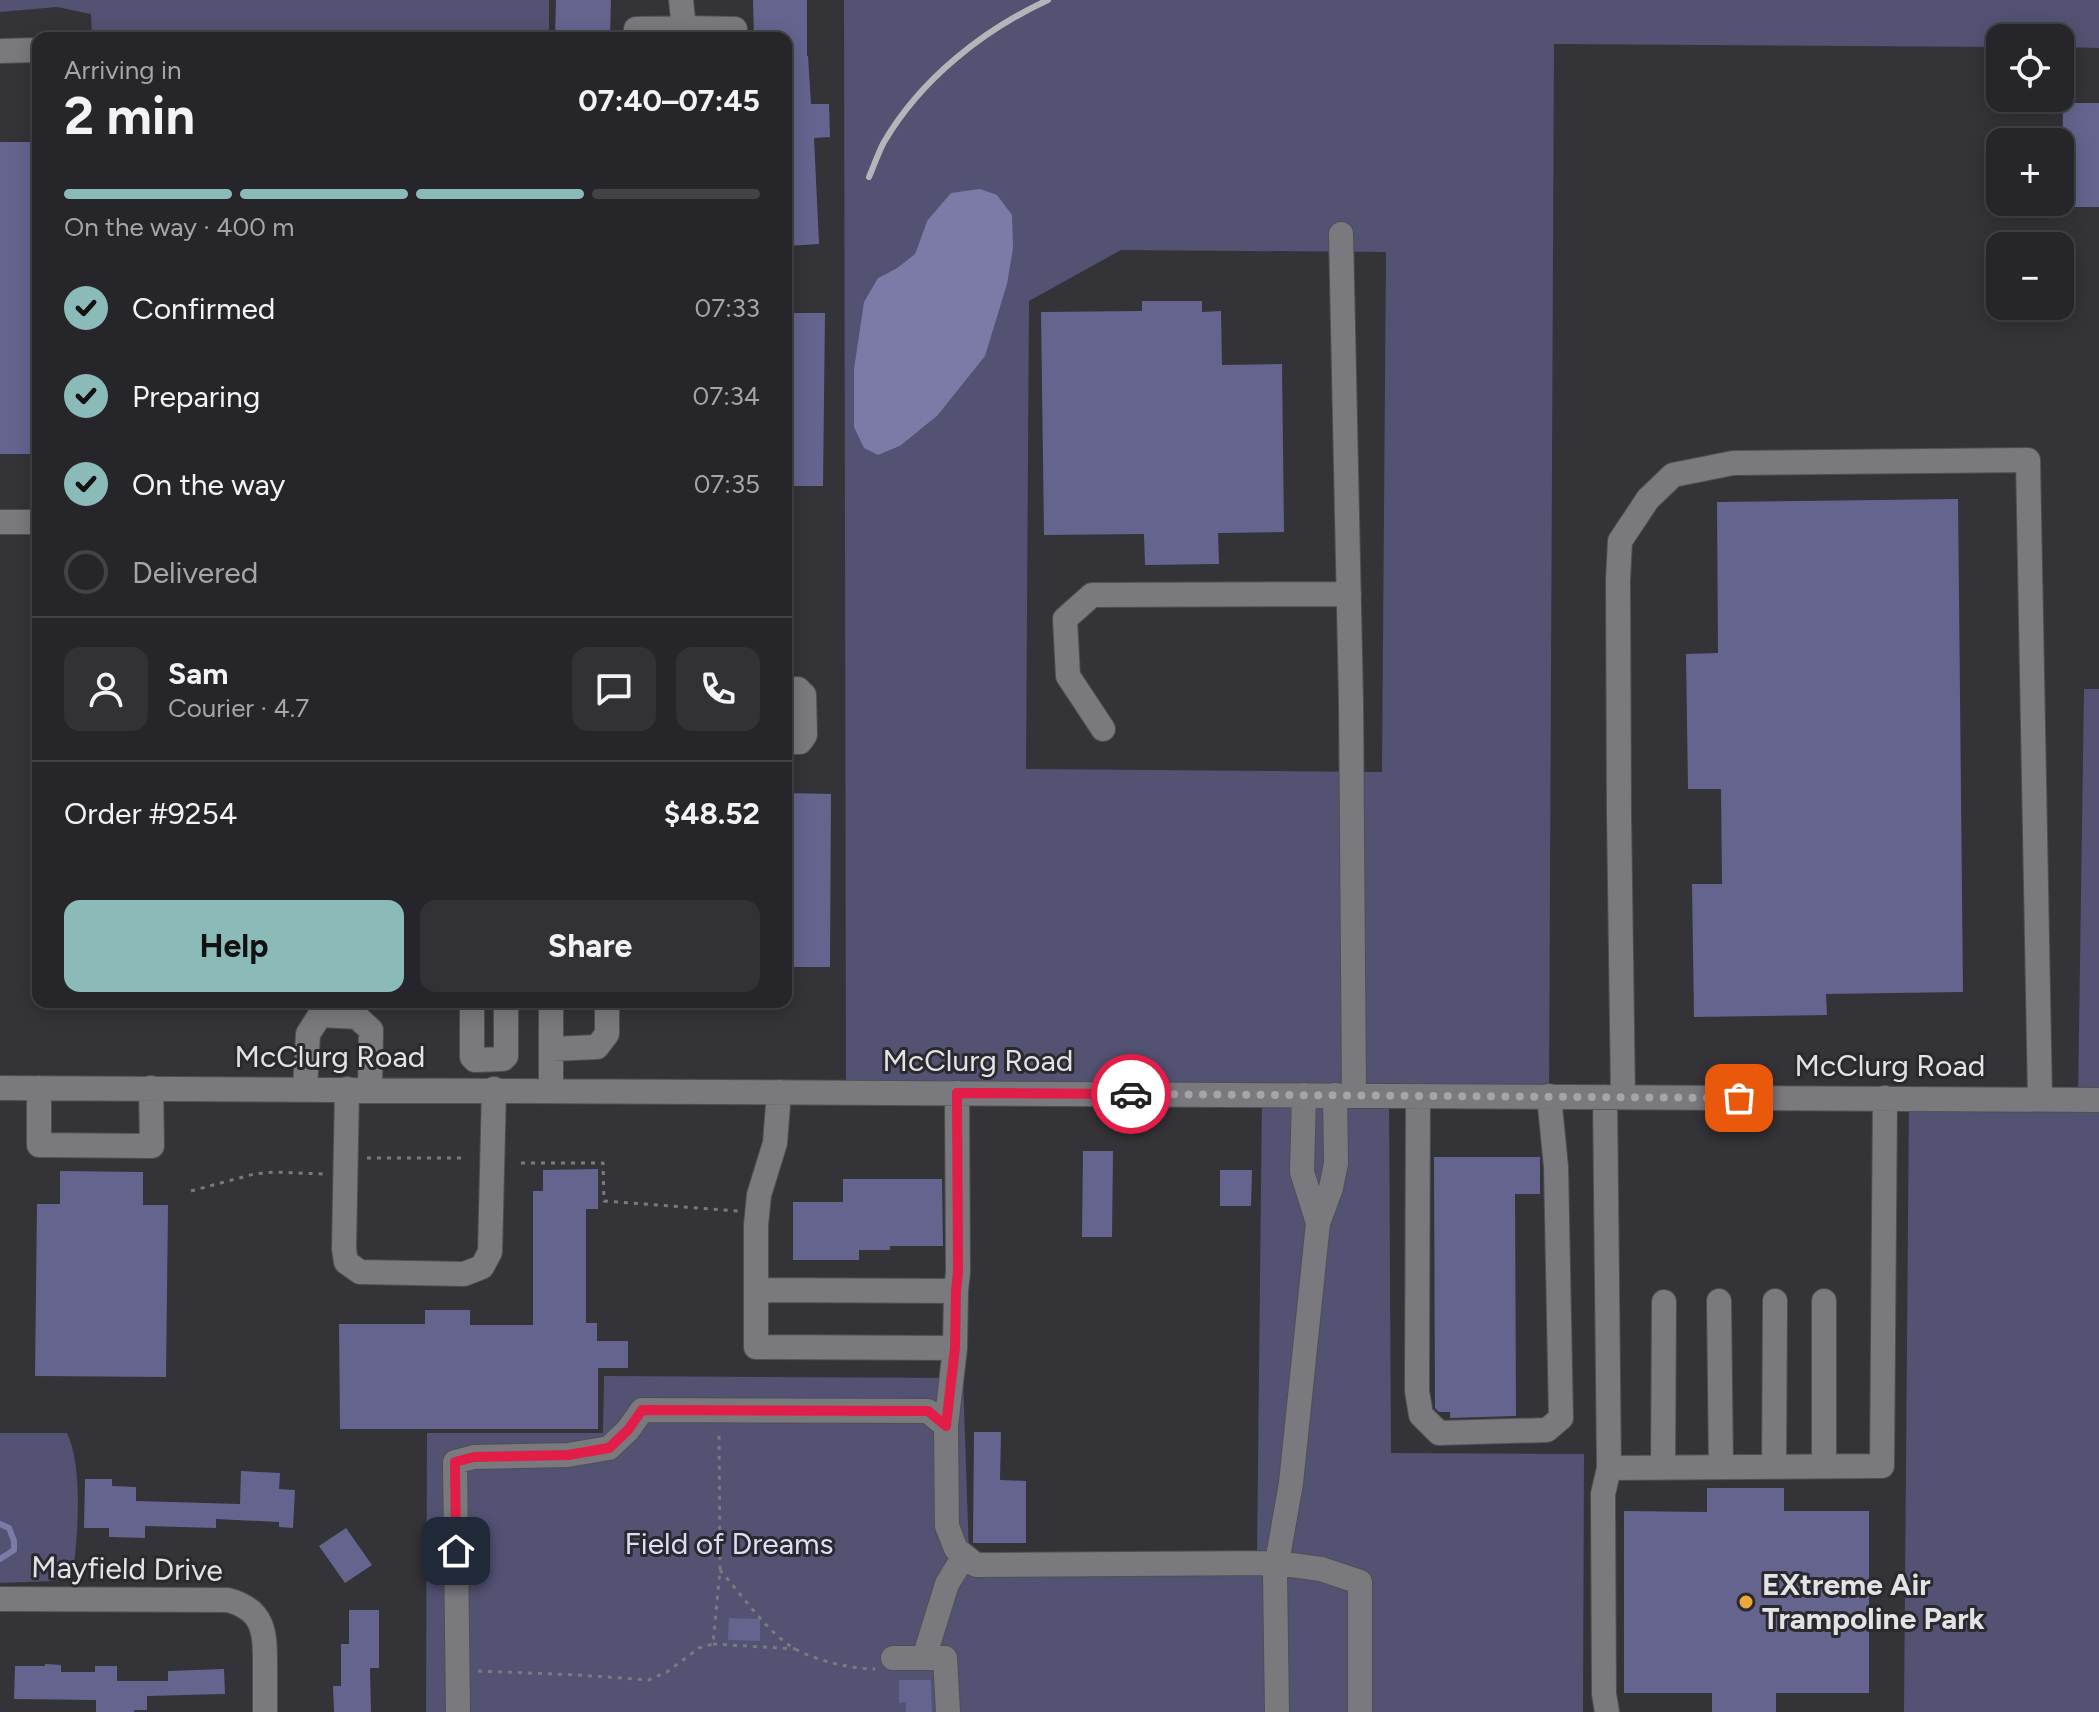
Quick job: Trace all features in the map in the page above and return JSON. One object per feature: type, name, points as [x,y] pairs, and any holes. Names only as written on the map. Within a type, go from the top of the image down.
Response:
[{"type":"street","points":[[681,0],[684,32]]},
{"type":"street","points":[[636,32],[636,29],[672,32]]},
{"type":"street","points":[[697,32],[735,29],[735,32]]},
{"type":"street","points":[[0,51],[32,50]]},
{"type":"street","points":[[1277,1712],[1275,1574],[1291,1483],[1318,1223],[1331,1188],[1344,1095],[1349,594],[1341,234]]},
{"type":"street","points":[[1607,1712],[1604,1694],[1603,1494],[1609,1468],[1620,541],[1648,499],[1673,475],[1733,463],[2028,460],[2040,1099]]},
{"type":"street","points":[[0,522],[32,522]]},
{"type":"street","points":[[1103,729],[1068,676],[1065,619],[1092,595],[1349,594]]},
{"type":"street","points":[[792,689],[798,689],[804,695],[805,735],[800,742],[792,742]]},
{"type":"street","points":[[472,1008],[472,1057],[475,1060],[503,1059],[506,1056],[506,1008]]},
{"type":"street","points":[[551,1008],[551,1090]]},
{"type":"street","points":[[551,1049],[597,1047],[607,1034],[607,1008]]},
{"type":"street","points":[[305,1089],[308,1034],[320,1015],[357,1017],[371,1030],[359,1089],[344,1249],[346,1262],[360,1272],[464,1274],[482,1267],[490,1252],[494,1089]]},
{"type":"street","name":"McClurg Road","points":[[0,1088],[2099,1100]]},
{"type":"street","points":[[39,1088],[39,1145],[152,1146],[151,1088]]},
{"type":"street","points":[[779,1092],[775,1143],[757,1212],[756,1347],[955,1348]]},
{"type":"street","points":[[957,1093],[958,1272],[955,1348],[946,1426],[947,1526],[956,1549],[976,1565],[1277,1563],[1321,1569],[1360,1582],[1360,1712]]},
{"type":"street","points":[[1304,1095],[1302,1172],[1318,1223]]},
{"type":"street","points":[[1418,1096],[1417,1391],[1421,1415],[1439,1433],[1547,1430],[1561,1418],[1556,1167],[1549,1096]]},
{"type":"street","points":[[1609,1468],[1882,1466],[1885,1098]]},
{"type":"street","points":[[756,1290],[956,1291]]},
{"type":"street","points":[[1719,1301],[1721,1467]]},
{"type":"street","points":[[1774,1467],[1775,1301]]},
{"type":"street","points":[[1824,1301],[1824,1466]]},
{"type":"street","points":[[1663,1467],[1664,1302]]},
{"type":"street","points":[[458,1712],[455,1462],[474,1457],[568,1455],[609,1448],[628,1430],[642,1410],[928,1411],[946,1426]]},
{"type":"street","points":[[924,1658],[947,1584],[964,1556]]},
{"type":"street","name":"Mayfield Drive","points":[[0,1599],[228,1600],[240,1604],[260,1622],[265,1637],[265,1712]]},
{"type":"street","points":[[893,1658],[945,1658],[948,1712]]},
{"type":"path","points":[[355,1158],[467,1158]]},
{"type":"path","points":[[521,1163],[603,1163],[604,1201],[757,1212]]},
{"type":"path","points":[[191,1191],[254,1174],[324,1174]]},
{"type":"path","points":[[713,1644],[720,1570],[718,1410]]},
{"type":"path","points":[[720,1570],[777,1634],[796,1649]]},
{"type":"path","points":[[458,1671],[648,1680],[667,1672],[699,1648],[713,1644],[796,1649],[854,1668],[890,1669],[893,1658]]},
{"type":"green space","points":[[0,0],[549,0],[549,32],[92,32],[91,14],[57,7],[0,12]]},
{"type":"green space","name":"Field of Dreams","points":[[844,0],[2099,0],[2099,48],[2074,47],[2074,24],[1986,24],[1986,47],[1554,44],[1549,1096],[1389,1096],[1391,1453],[1584,1454],[1583,1712],[426,1712],[427,1433],[603,1433],[604,1376],[963,1378],[969,1555],[1257,1557],[1262,1095],[846,1093]],"holes":[[[927,221],[937,416],[900,446],[878,455],[878,278],[915,254]],[[1121,250],[1386,252],[1382,772],[1026,769],[1029,301]]]},
{"type":"green space","points":[[2084,689],[2099,689],[2099,1712],[1904,1712],[1909,1098],[2078,1099]]},
{"type":"green space","points":[[0,1433],[67,1433],[77,1482],[76,1539],[73,1572],[54,1581],[0,1583]]},
{"type":"shaded area","points":[[980,189],[997,195],[1012,215],[1013,248],[1007,284],[985,356],[937,416],[900,446],[878,455],[864,448],[854,427],[854,369],[864,302],[878,278],[915,254],[927,221],[951,193]]},
{"type":"building","points":[[556,0],[611,0],[610,32],[555,32]]},
{"type":"building","points":[[753,0],[807,0],[811,104],[829,104],[830,137],[814,138],[819,244],[792,246],[792,32],[754,32]]},
{"type":"building","points":[[2074,103],[2099,103],[2099,207],[2074,207],[2074,128],[2063,128],[2063,112],[2074,112]]},
{"type":"building","points":[[0,142],[32,142],[32,454],[0,454]]},
{"type":"building","points":[[1142,301],[1202,301],[1202,312],[1221,311],[1222,365],[1282,364],[1284,532],[1218,533],[1219,564],[1145,565],[1144,534],[1044,535],[1041,312],[1142,311]]},
{"type":"building","points":[[792,313],[825,313],[823,486],[792,486]]},
{"type":"building","points":[[1958,499],[1963,992],[1826,994],[1827,1015],[1694,1017],[1692,884],[1722,884],[1721,789],[1688,789],[1686,654],[1718,653],[1717,502]]},
{"type":"building","points":[[792,793],[831,794],[830,967],[792,967]]},
{"type":"building","points":[[1083,1151],[1113,1151],[1112,1237],[1082,1237]]},
{"type":"building","points":[[1434,1157],[1540,1157],[1540,1194],[1515,1194],[1516,1416],[1450,1418],[1450,1412],[1439,1412],[1435,1408]]},
{"type":"building","points":[[598,1169],[598,1209],[586,1209],[586,1323],[597,1323],[597,1341],[628,1341],[628,1368],[598,1368],[598,1429],[340,1429],[339,1324],[425,1324],[425,1310],[470,1310],[470,1325],[533,1325],[533,1191],[543,1191],[543,1170]]},
{"type":"building","points":[[1220,1170],[1252,1170],[1251,1206],[1220,1206]]},
{"type":"building","points":[[60,1171],[143,1172],[143,1205],[168,1205],[166,1377],[35,1376],[37,1204],[60,1204]]},
{"type":"building","points":[[843,1179],[942,1179],[943,1246],[890,1246],[890,1250],[859,1250],[859,1260],[793,1260],[793,1202],[843,1202]]},
{"type":"building","points":[[974,1432],[1001,1432],[1000,1480],[1026,1481],[1026,1543],[973,1543]]},
{"type":"building","points":[[241,1471],[280,1473],[279,1489],[295,1490],[293,1528],[279,1527],[279,1522],[216,1519],[216,1528],[145,1526],[145,1538],[109,1537],[109,1528],[84,1528],[85,1479],[112,1479],[112,1486],[136,1487],[136,1501],[240,1504]]},
{"type":"building","name":"EXtreme Air Trampoline Park","points":[[1707,1488],[1784,1488],[1784,1511],[1869,1511],[1869,1693],[1776,1693],[1776,1712],[1712,1712],[1712,1693],[1624,1693],[1624,1511],[1707,1512]]},
{"type":"building","points":[[346,1528],[372,1565],[345,1583],[319,1546]]},
{"type":"building","points":[[349,1610],[379,1610],[379,1668],[370,1668],[371,1712],[334,1712],[333,1686],[341,1686],[341,1644],[349,1644]]},
{"type":"building","points":[[729,1618],[760,1619],[760,1641],[728,1640]]},
{"type":"building","points":[[61,1665],[61,1672],[95,1672],[95,1666],[117,1666],[117,1681],[168,1681],[168,1671],[224,1669],[225,1694],[147,1696],[147,1710],[134,1712],[96,1712],[96,1700],[14,1699],[15,1666]]},
{"type":"building","points":[[899,1680],[931,1680],[932,1712],[906,1712],[906,1702],[899,1703]]},
{"type":"waterway","points":[[0,1524],[9,1528],[14,1541],[14,1550],[0,1559]]},
{"type":"railway","points":[[869,177],[884,142],[899,119],[935,77],[1000,26],[1048,0]]},
{"type":"way so far","points":[[1131,1094],[1739,1098]]},
{"type":"place","name":"EXtreme Air Trampoline Park","points":[[1746,1602]]},
{"type":"route","points":[[456,1551],[455,1462],[474,1457],[568,1455],[609,1448],[628,1430],[642,1410],[928,1411],[946,1426],[955,1348],[958,1272],[957,1093],[1131,1094]]}]
